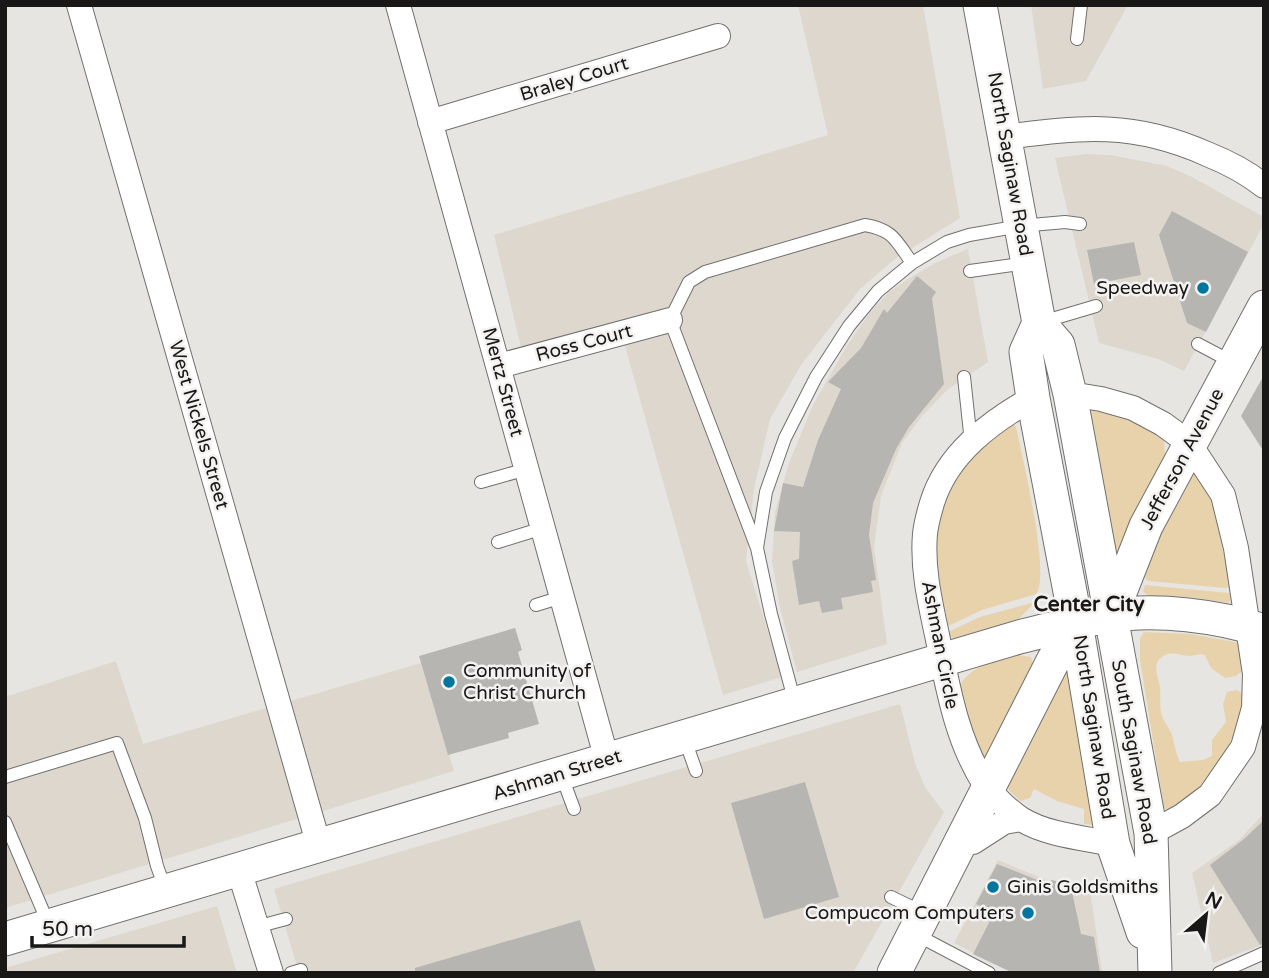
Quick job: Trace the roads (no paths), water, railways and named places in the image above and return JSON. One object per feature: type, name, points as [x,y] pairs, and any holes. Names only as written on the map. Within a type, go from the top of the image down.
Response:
[{"type":"street","name":"West Nickels Street","points":[[79,5],[319,846]]},
{"type":"street","name":"Mertz Street","points":[[398,5],[607,760]]},
{"type":"street","name":"North Saginaw Road","points":[[981,5],[1039,323],[1058,345],[1070,394],[1111,615]]},
{"type":"street","name":"Braley Court","points":[[430,122],[718,36]]},
{"type":"street","points":[[1005,137],[1078,128],[1122,129],[1160,135],[1242,166],[1264,169]]},
{"type":"street","points":[[1218,158],[1264,186]]},
{"type":"street","name":"Jefferson Avenue","points":[[1111,615],[1146,526],[1264,307]]},
{"type":"street","name":"Ross Court","points":[[499,366],[670,320]]},
{"type":"street","name":"North Saginaw Road","points":[[1039,323],[1027,352],[1032,398],[1076,623],[1113,844],[1154,968]]},
{"type":"street","points":[[1070,394],[1101,398],[1133,408],[1163,424],[1189,443],[1223,495],[1256,628],[1254,708],[1243,747],[1210,795],[1182,816],[1151,833]]},
{"type":"street","name":"Ashman Circle","points":[[1032,398],[1002,415],[971,442],[946,472],[933,501],[925,534],[927,584],[954,717],[987,788],[1021,819],[1050,830],[1113,844]]},
{"type":"street","name":"Ashman Street","points":[[5,939],[942,660],[1076,623],[1111,615],[1196,615],[1256,628]]},
{"type":"street","name":"South Saginaw Road","points":[[1111,615],[1151,833],[1154,968]]},
{"type":"street","points":[[894,973],[1054,659],[1076,623]]},
{"type":"street","points":[[963,841],[973,842],[1004,822],[1021,819]]},
{"type":"street","points":[[239,870],[271,973]]},
{"type":"lane","points":[[1077,39],[1081,5]]},
{"type":"lane","points":[[757,548],[766,492],[785,438],[816,377],[849,326],[878,291],[912,263],[947,242],[969,235],[1020,226],[1065,222],[1080,224]]},
{"type":"lane","points":[[796,704],[771,614],[757,548],[670,320],[689,282],[705,272],[865,225],[882,228],[893,237],[912,263]]},
{"type":"lane","points":[[970,271],[1027,263]]},
{"type":"lane","points":[[1039,323],[1096,306]]},
{"type":"lane","points":[[1198,344],[1233,363]]},
{"type":"lane","points":[[964,377],[971,442]]},
{"type":"lane","points":[[481,482],[527,469]]},
{"type":"lane","points":[[498,542],[543,528]]},
{"type":"lane","points":[[536,605],[562,597]]},
{"type":"lane","points":[[684,737],[696,771]]},
{"type":"lane","points":[[5,777],[117,743],[145,818],[166,891]]},
{"type":"lane","points":[[561,774],[573,809]]},
{"type":"lane","points":[[5,822],[49,926]]},
{"type":"lane","points":[[891,897],[920,924],[989,973]]},
{"type":"lane","points":[[256,927],[286,919]]},
{"type":"lane","points":[[1220,973],[1264,953]]},
{"type":"place","name":"Speedway","points":[[1203,288]]},
{"type":"place","name":"Community of Christ Church","points":[[449,682]]},
{"type":"place","name":"Ginis Goldsmiths","points":[[993,887]]},
{"type":"place","name":"Compucom Computers","points":[[1028,913]]},
{"type":"district","name":"Center City","points":[[1089,604]]}]
